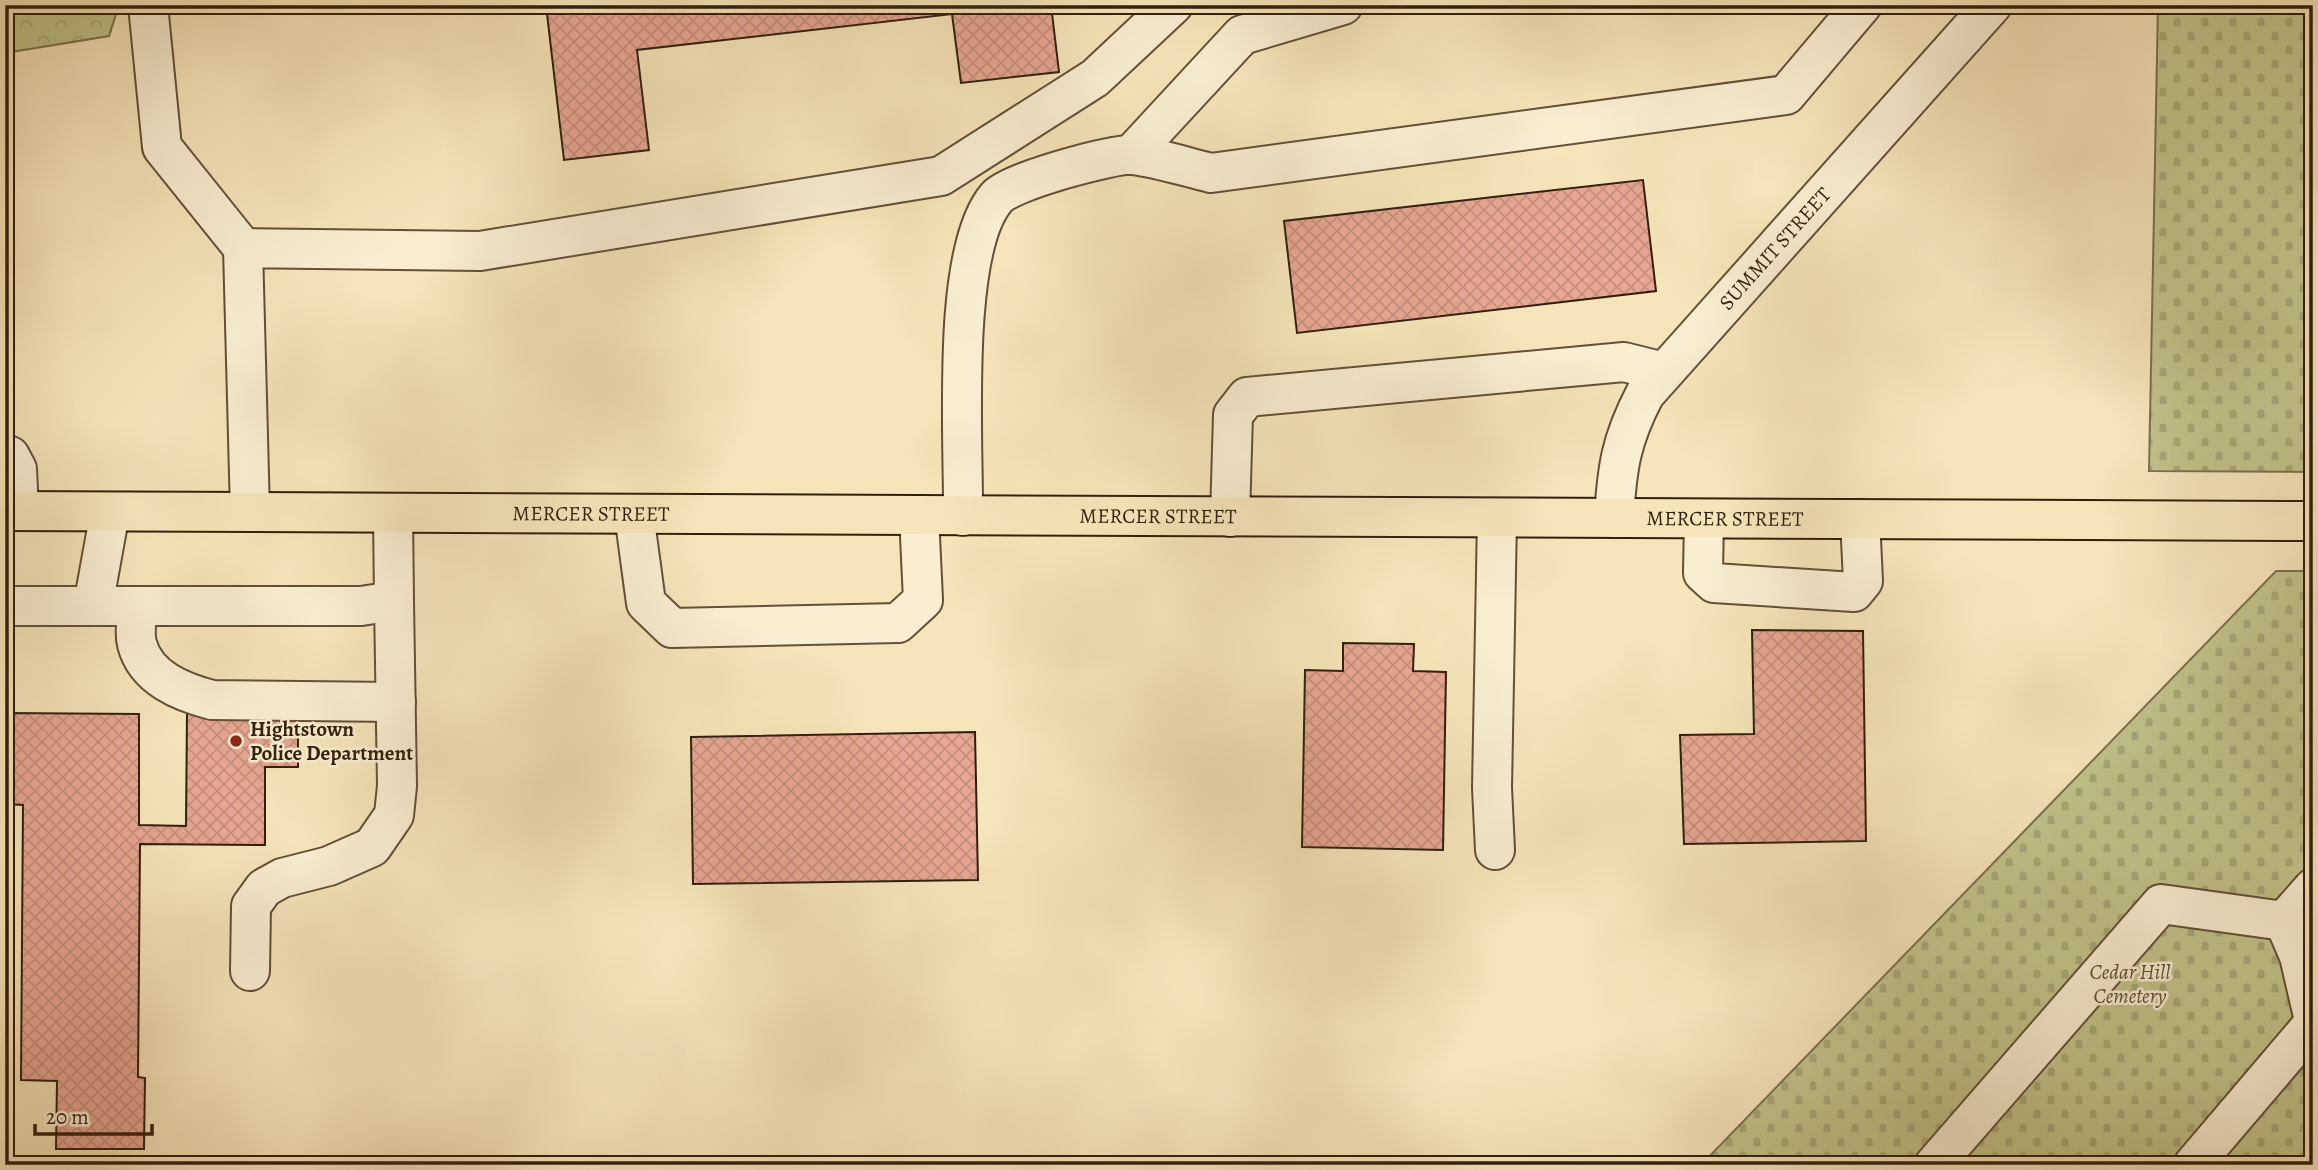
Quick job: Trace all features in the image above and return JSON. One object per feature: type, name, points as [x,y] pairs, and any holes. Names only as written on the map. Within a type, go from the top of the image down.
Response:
[{"type":"main road","name":"MERCER STREET","points":[[12,511],[2313,521]]},
{"type":"street","points":[[148,5],[162,147],[243,248],[250,512]]},
{"type":"street","points":[[243,248],[480,251],[942,176],[1095,78],[1173,5]]},
{"type":"street","points":[[1131,155],[1242,35],[1343,5]]},
{"type":"street","points":[[963,516],[964,299],[978,230],[998,195],[1052,172],[1131,155],[1211,173],[1786,95],[1862,5]]},
{"type":"street","name":"SUMMIT STREET","points":[[1614,518],[1617,467],[1627,429],[1645,394],[1992,5]]},
{"type":"street","points":[[1230,517],[1233,415],[1247,397],[1624,362],[1664,372]]},
{"type":"street","points":[[5,454],[10,456],[17,469],[12,511]]},
{"type":"street","points":[[93,606],[110,512]]},
{"type":"street","points":[[250,971],[251,906],[264,888],[282,878],[329,866],[372,847],[394,816],[397,786],[393,513]]},
{"type":"street","points":[[634,514],[646,603],[672,628],[898,623],[923,600],[919,515]]},
{"type":"street","points":[[1495,850],[1492,788],[1497,518]]},
{"type":"street","points":[[1704,519],[1703,573],[1714,583],[1854,592],[1863,581],[1860,519]]},
{"type":"street","points":[[5,606],[361,606],[394,601]]},
{"type":"street","points":[[138,606],[136,642],[145,663],[164,681],[185,693],[212,700],[396,702]]},
{"type":"street","points":[[2284,921],[2313,888]]},
{"type":"street","points":[[1934,1165],[2161,904],[2284,921]]},
{"type":"street","points":[[2284,921],[2299,956],[2313,1017]]},
{"type":"street","points":[[2193,1165],[2313,1024]]},
{"type":"green space","points":[[5,5],[119,5],[109,36],[5,53]]},
{"type":"green space","points":[[2158,5],[2313,5],[2313,472],[2149,471]]},
{"type":"green space","name":"Cedar Hill Cemetery","points":[[2276,571],[2313,571],[2313,1165],[1701,1165]]},
{"type":"building","points":[[546,5],[1051,5],[1059,72],[961,83],[952,14],[637,50],[649,150],[564,160]]},
{"type":"building","points":[[1643,180],[1656,291],[1297,333],[1284,221]]},
{"type":"building","points":[[1752,630],[1863,631],[1866,841],[1684,844],[1680,735],[1754,734]]},
{"type":"building","points":[[1343,643],[1414,644],[1413,671],[1446,672],[1443,850],[1302,847],[1305,670],[1343,671]]},
{"type":"building","points":[[298,705],[298,767],[265,767],[265,845],[140,844],[138,1077],[145,1078],[144,1149],[56,1149],[57,1081],[21,1080],[23,805],[5,804],[5,713],[139,714],[139,825],[186,826],[187,712]]},
{"type":"building","points":[[975,732],[978,880],[693,884],[691,737]]},
{"type":"place","name":"Hightstown Police Department","points":[[236,741]]}]
